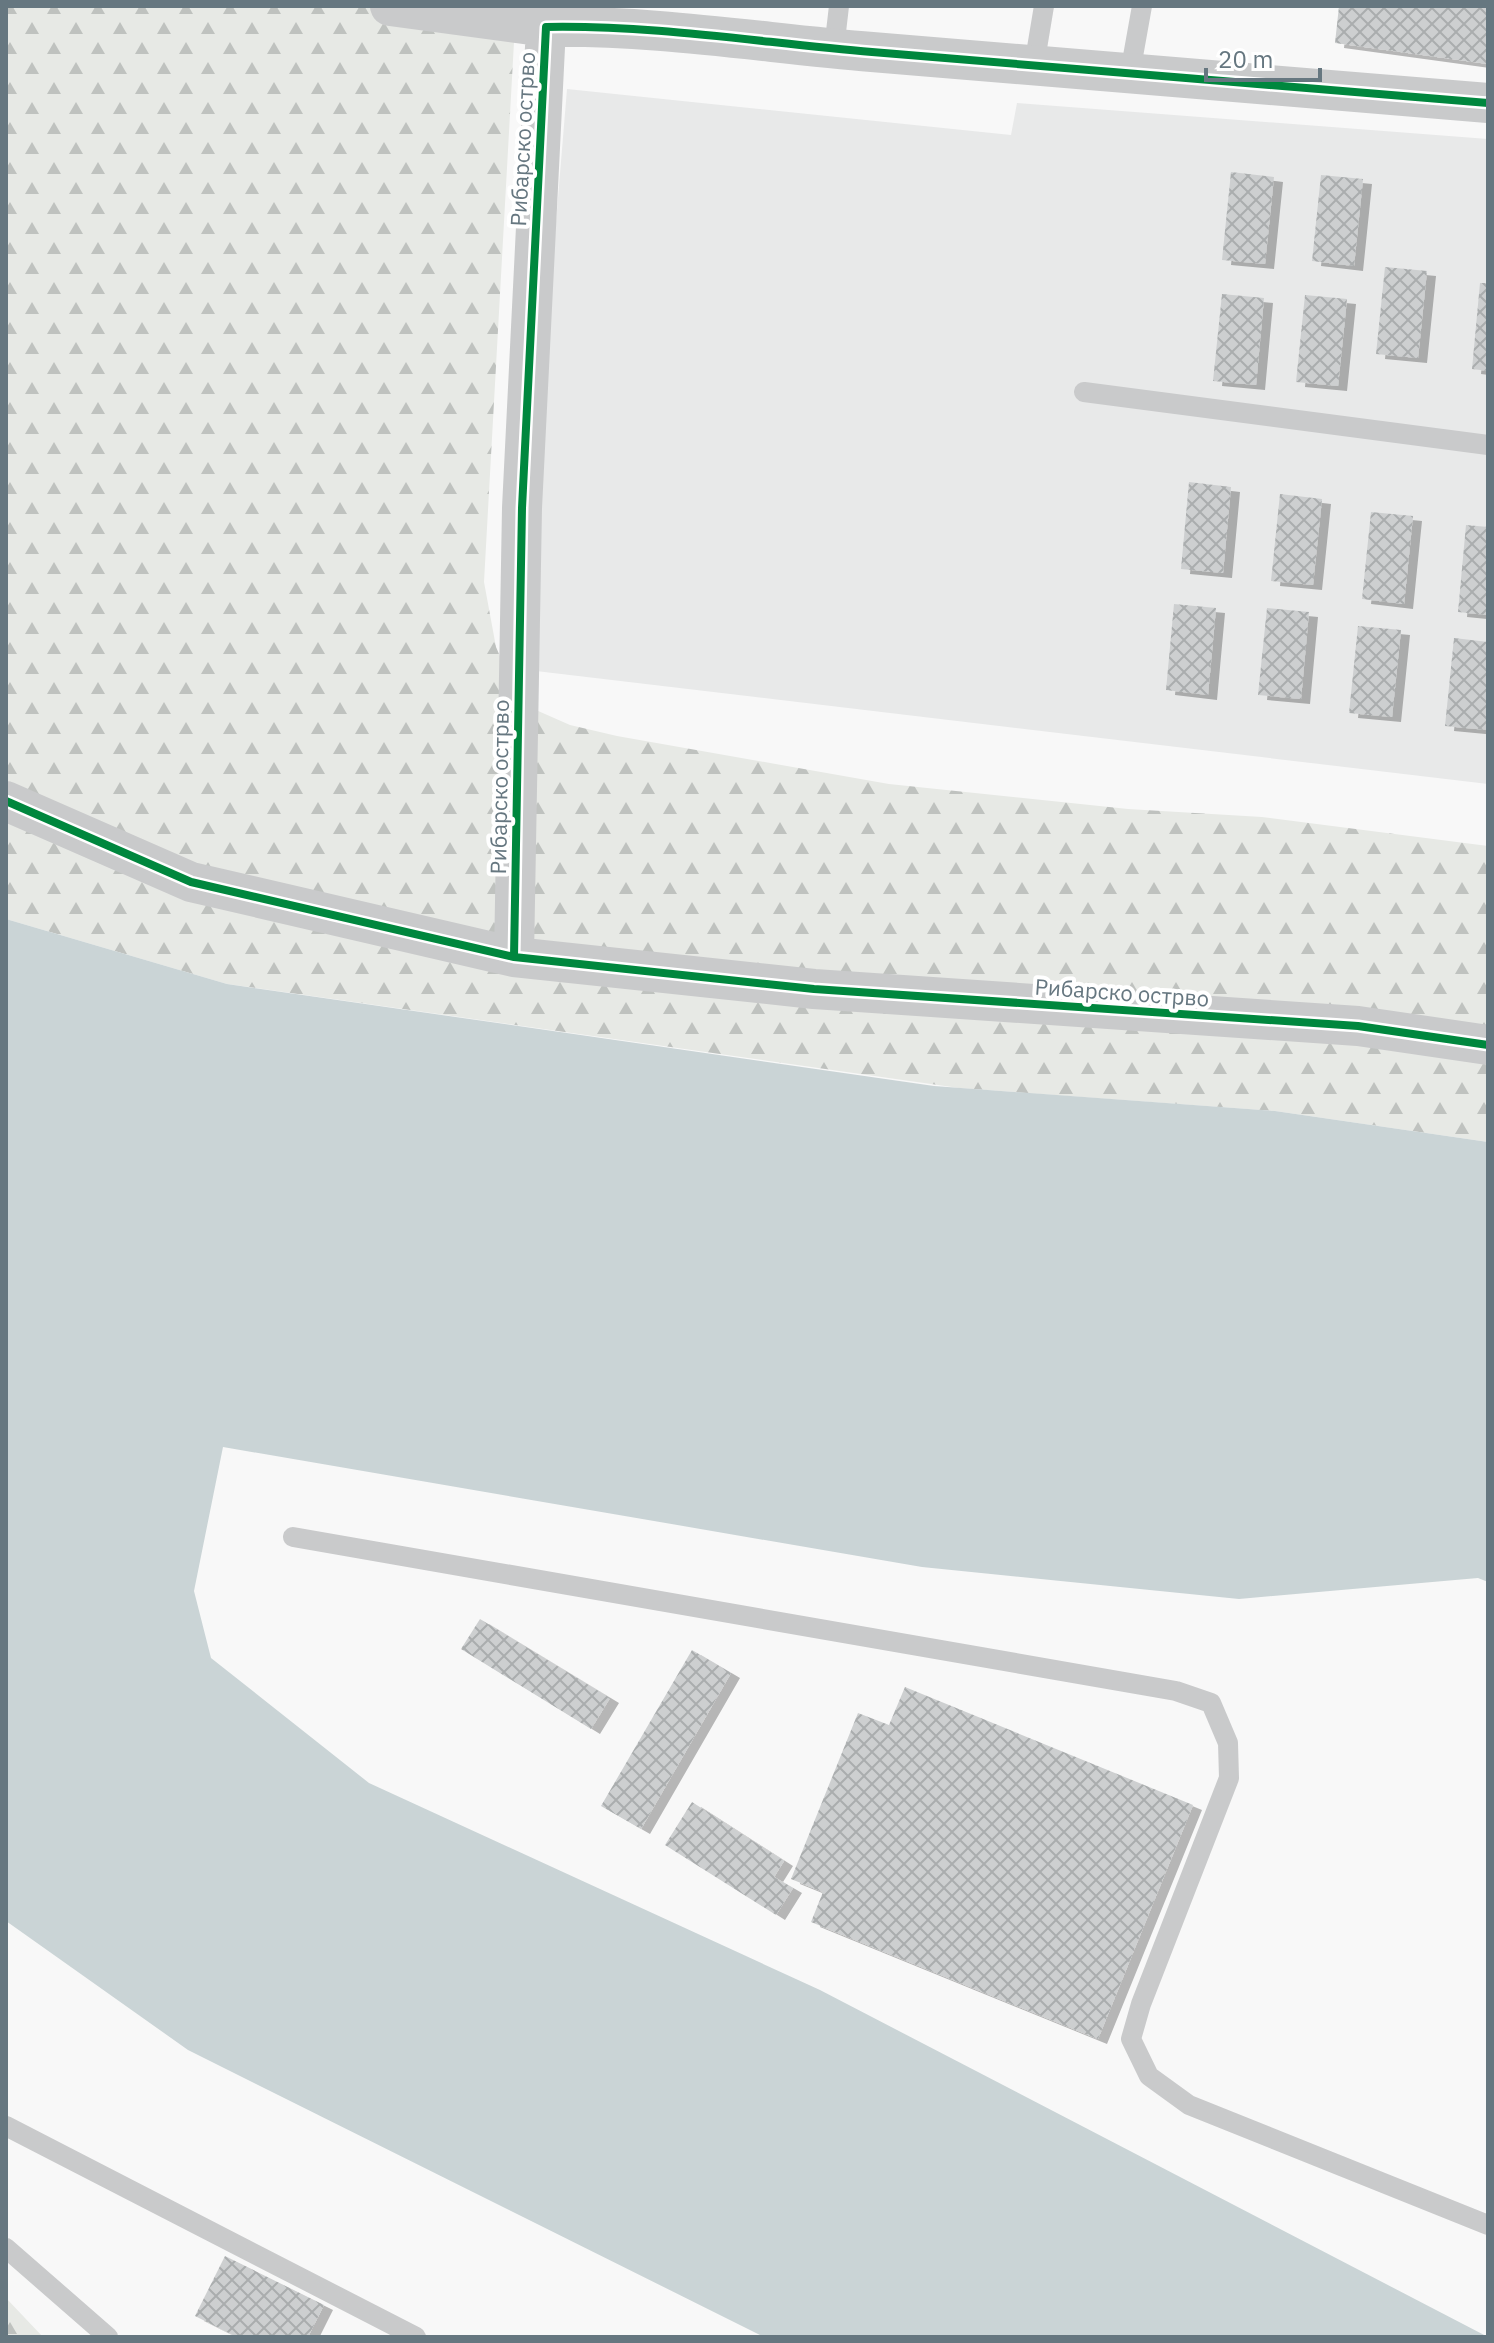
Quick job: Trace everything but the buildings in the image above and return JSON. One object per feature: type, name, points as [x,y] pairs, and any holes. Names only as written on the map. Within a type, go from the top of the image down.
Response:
[{"type":"street","points":[[390,6],[546,27]]},
{"type":"street","name":"Рибарско острво","points":[[514,957],[522,508],[546,27],[604,26],[678,31],[834,49],[1488,103]]},
{"type":"street","name":"Рибарско острво","points":[[6,801],[191,882],[514,957],[814,989],[1358,1026],[1488,1045]]},
{"type":"lane","points":[[834,49],[839,6]]},
{"type":"lane","points":[[1034,66],[1044,6]]},
{"type":"lane","points":[[1130,73],[1142,6]]},
{"type":"lane","points":[[1084,392],[1488,445]]},
{"type":"lane","points":[[293,1537],[1161,1688],[1211,1703],[1228,1743],[1229,1778],[1141,2004],[1131,2039],[1149,2076],[1189,2105],[1488,2225]]},
{"type":"lane","points":[[6,2126],[416,2337]]},
{"type":"lane","points":[[6,2248],[108,2337]]},
{"type":"shaded area","points":[[567,89],[1011,135],[1017,103],[1488,139],[1488,784],[519,669]]},
{"type":"shaded area","points":[[6,919],[227,984],[934,1086],[1275,1111],[1488,1142],[1488,1582],[1478,1578],[1239,1599],[922,1567],[223,1447],[194,1591],[211,1658],[369,1783],[820,1990],[1488,2337],[764,2337],[188,2050],[6,1921]]},
{"type":"green space","points":[[6,6],[516,6],[484,582],[496,647],[520,703],[570,725],[617,736],[889,784],[1128,809],[1262,817],[1488,846],[1488,1142],[1275,1111],[959,1088],[227,984],[6,919]]},
{"type":"green space","points":[[6,2298],[43,2337],[6,2337]]},
{"type":"cycle path","points":[[514,957],[522,508],[546,27],[669,32],[1488,103]]},
{"type":"cycle path","points":[[6,801],[191,882],[514,957],[814,989],[1358,1026],[1488,1045]]}]
